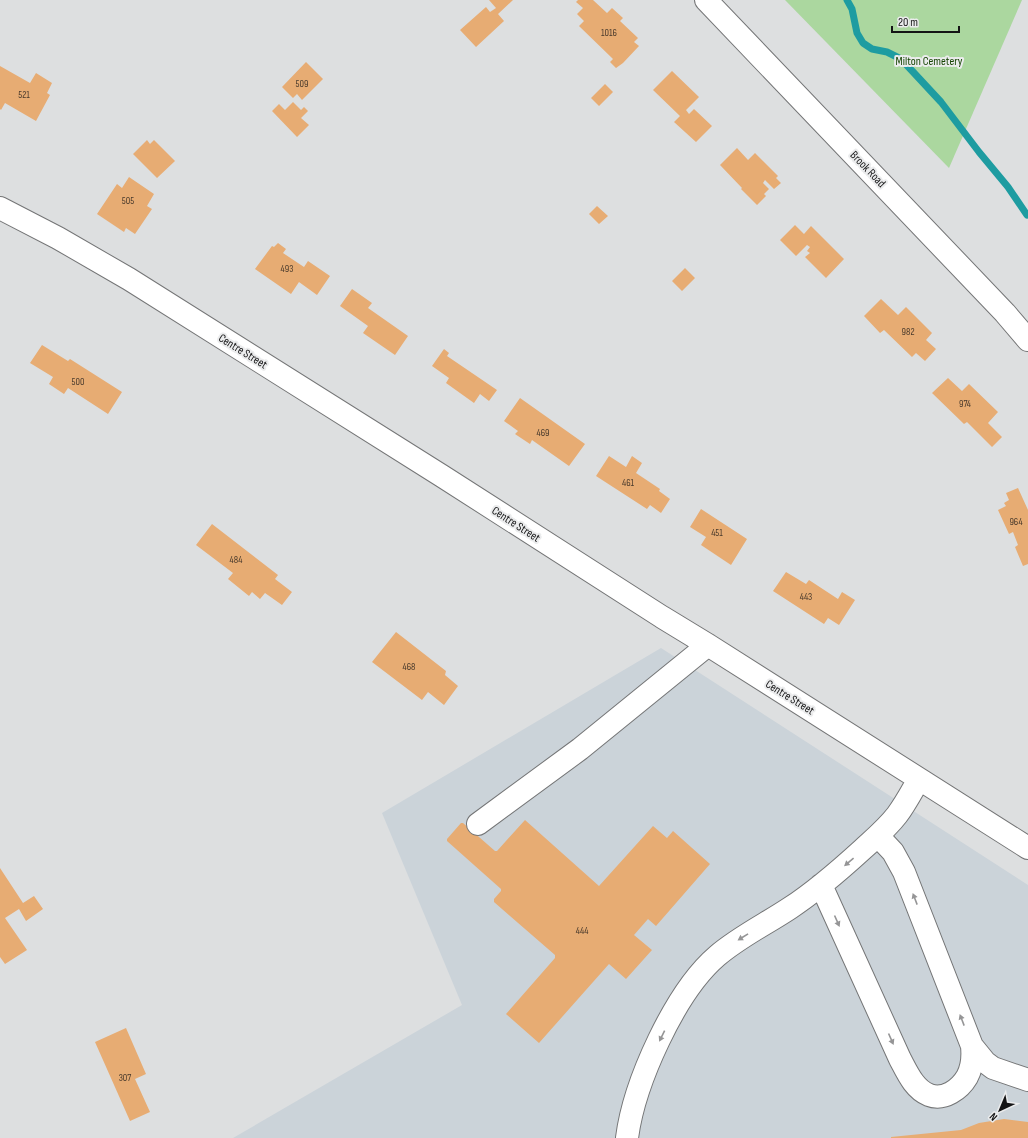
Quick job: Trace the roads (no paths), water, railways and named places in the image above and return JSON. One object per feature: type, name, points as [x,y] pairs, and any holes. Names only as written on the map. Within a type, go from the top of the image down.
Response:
[{"type":"street","name":"Brook Road","points":[[706,0],[1005,313],[1028,340]]},
{"type":"street","name":"Centre Street","points":[[0,208],[58,238],[129,279],[1028,848]]},
{"type":"street","points":[[478,824],[580,749],[708,645]]},
{"type":"street","points":[[627,1138],[645,1072],[679,1002],[696,978],[705,967],[729,946],[790,908],[821,885],[878,836],[897,815],[919,778]]},
{"type":"street","points":[[821,885],[900,1059],[913,1081],[920,1089],[933,1096],[946,1095],[954,1091],[968,1076],[973,1056],[972,1046],[904,872],[893,852],[878,836]]},
{"type":"street","points":[[972,1046],[985,1062],[993,1068],[1028,1080]]},
{"type":"waterway","points":[[847,0],[852,9],[857,33],[863,43],[872,49],[887,52],[901,59],[941,102],[1008,187],[1027,215]]},
{"type":"park label","name":"Milton Cemetery","points":[[929,61]]}]
